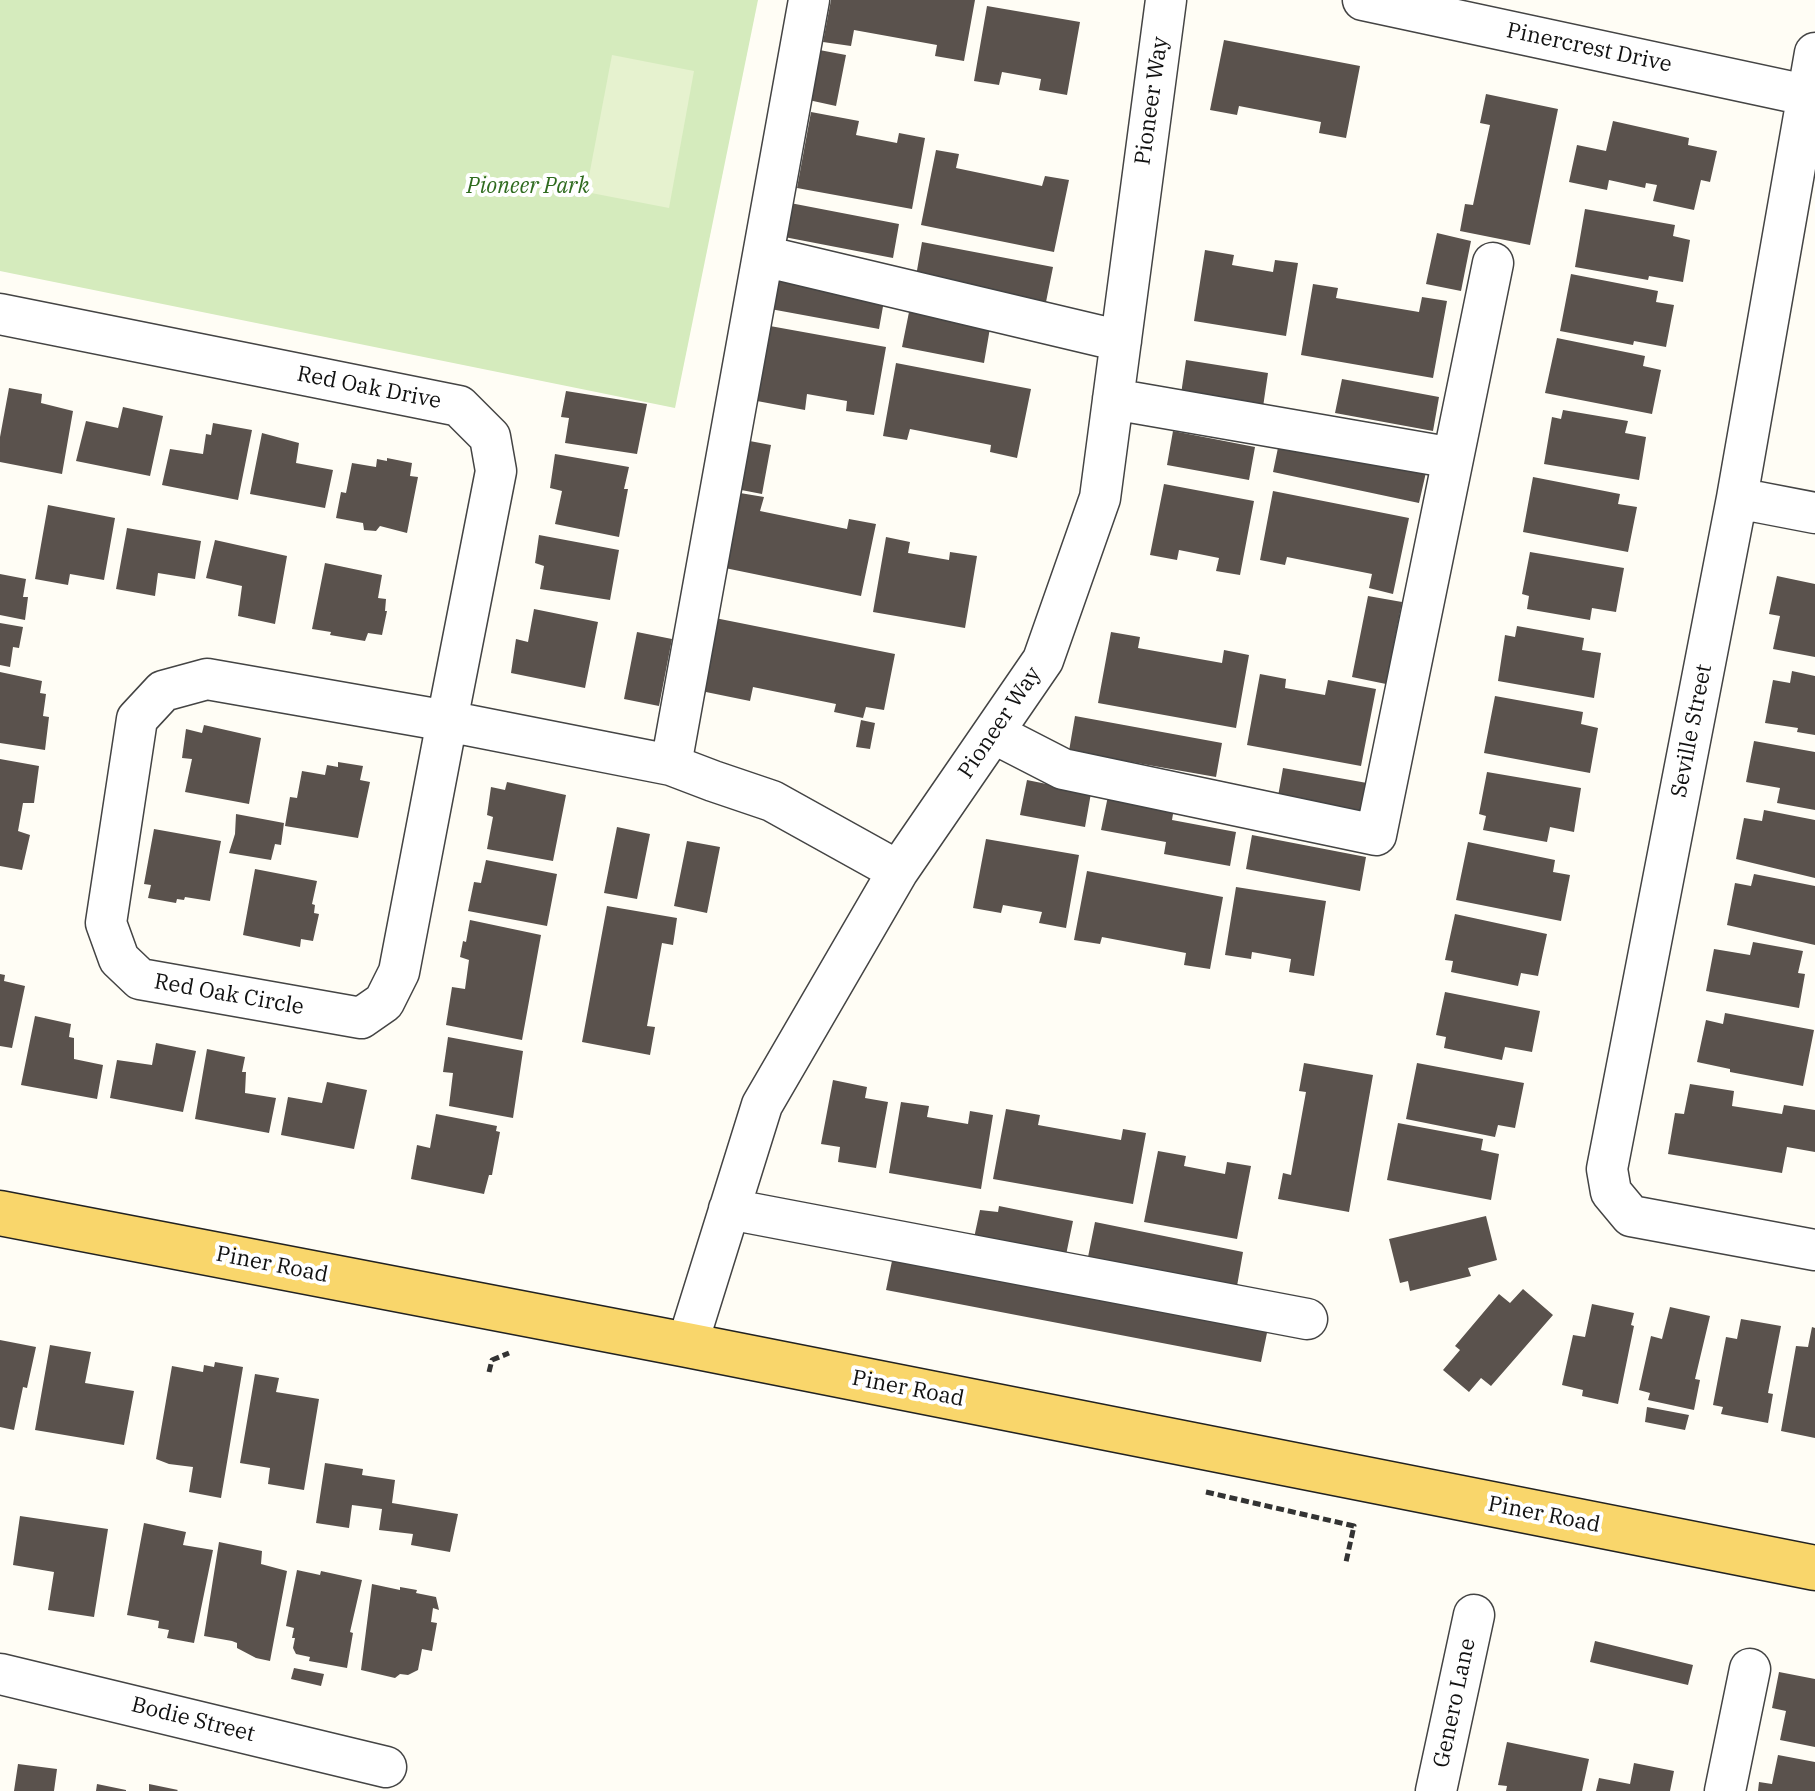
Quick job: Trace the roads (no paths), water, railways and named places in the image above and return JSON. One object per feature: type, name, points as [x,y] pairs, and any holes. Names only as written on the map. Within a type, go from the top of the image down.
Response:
[{"type":"main road","name":"Piner Road","points":[[0,1213],[1815,1568]]},
{"type":"street","points":[[671,765],[809,0]]},
{"type":"street","name":"Pioneer Way","points":[[687,1345],[762,1105],[898,871],[1043,660],[1100,498],[1166,0]]},
{"type":"street","name":"Pinercrest Drive","points":[[1363,0],[1811,96]]},
{"type":"street","name":"Seville Street","points":[[1815,53],[1811,96],[1737,498],[1607,1169],[1611,1192],[1631,1216],[1815,1250]]},
{"type":"street","points":[[763,256],[1121,341]]},
{"type":"street","points":[[993,733],[1063,769],[1376,835],[1493,263]]},
{"type":"street","name":"Red Oak Drive","points":[[0,314],[459,406],[490,437],[496,471],[447,721]]},
{"type":"street","points":[[1113,399],[1453,458]]},
{"type":"street","points":[[1737,498],[1815,513]]},
{"type":"street","name":"Red Oak Circle","points":[[447,721],[399,972],[384,1002],[361,1018],[140,979],[119,959],[106,923],[137,719],[163,691],[207,679],[447,721],[671,765],[772,801],[898,871]]},
{"type":"street","points":[[729,1209],[1307,1319]]},
{"type":"street","name":"Genero Lane","points":[[1436,1791],[1474,1615]]},
{"type":"street","points":[[1725,1791],[1750,1669]]},
{"type":"street","name":"Bodie Street","points":[[0,1674],[386,1767]]},
{"type":"park label","name":"Pioneer Park","points":[[528,187]]}]
